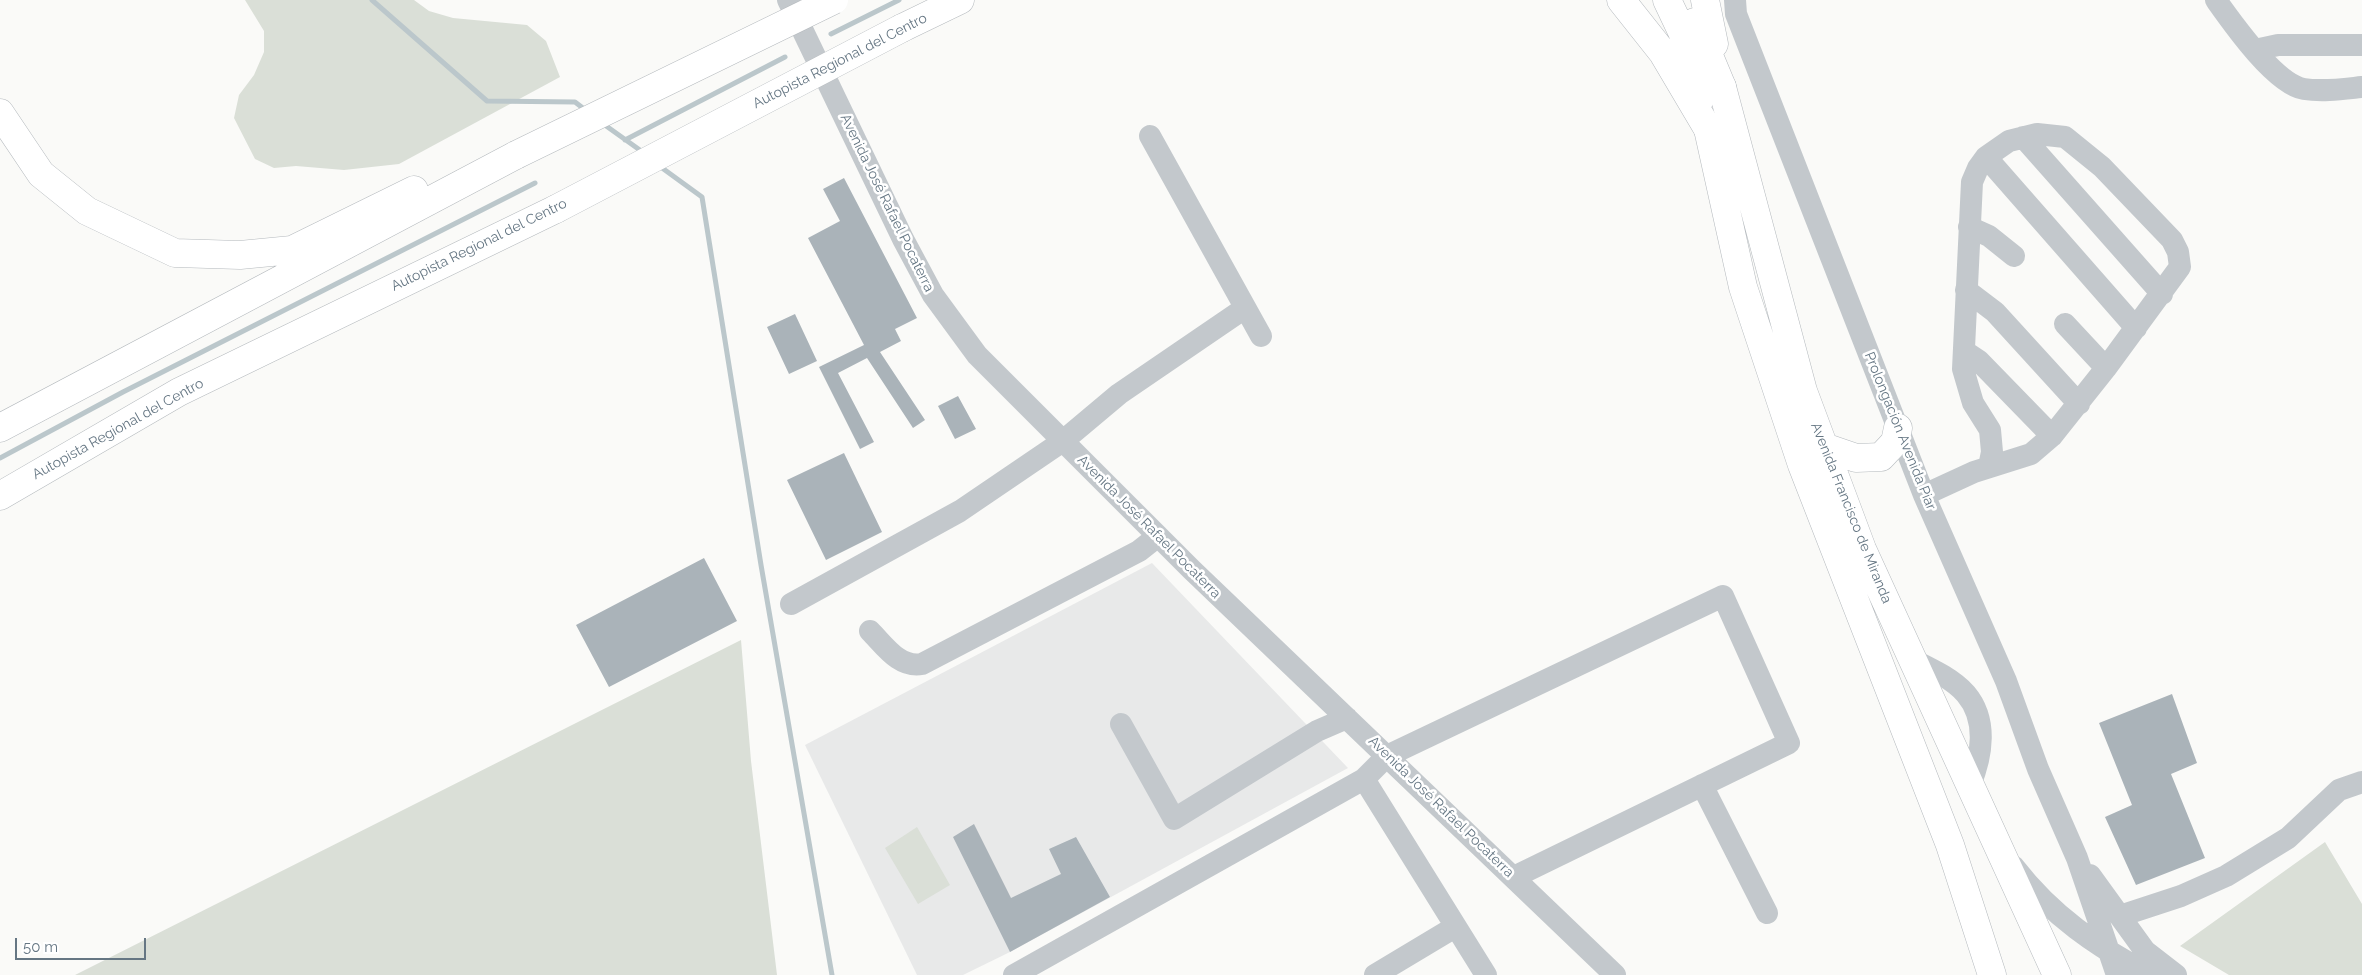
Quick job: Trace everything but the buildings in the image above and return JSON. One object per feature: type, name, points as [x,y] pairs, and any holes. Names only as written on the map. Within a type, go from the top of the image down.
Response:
[{"type":"main road","points":[[0,428],[507,160],[834,0]]},
{"type":"main road","points":[[1621,0],[1663,53],[1708,129]]},
{"type":"main road","name":"Avenida Francisco de Miranda","points":[[1667,0],[1685,38],[1746,296],[1802,465],[1950,845],[1992,975]]},
{"type":"main road","points":[[1686,0],[1722,87]]},
{"type":"main road","points":[[1706,0],[1722,87]]},
{"type":"main road","name":"Autopista Regional del Centro","points":[[0,496],[179,392],[556,209],[902,28],[961,1]]},
{"type":"main road","name":"Avenida Francisco de Miranda","points":[[1722,87],[1803,391],[1862,549],[2057,975]]},
{"type":"main road","points":[[0,113],[41,174],[87,211],[175,253],[240,255],[292,250],[450,172],[507,160]]},
{"type":"main road","points":[[1824,447],[1856,458],[1881,457],[1895,442],[1898,428]]},
{"type":"street","name":"Avenida José Rafael Pocaterra","points":[[788,0],[902,239],[933,295],[977,355],[1158,536],[1615,975]]},
{"type":"street","name":"Prolongación Avenida Piar","points":[[1735,0],[1736,14],[1924,494],[2006,682],[2038,769],[2077,858]]},
{"type":"street","points":[[2216,0],[2255,50],[2284,78],[2302,89],[2362,87]]},
{"type":"street","points":[[2255,50],[2278,45],[2362,45]]},
{"type":"street","points":[[1924,494],[1974,472],[2031,454],[2052,436],[2079,404],[2162,294],[2180,267],[2178,252],[2172,240],[2102,167],[2065,137],[2037,134],[2009,141],[1986,157],[1978,168],[1972,182],[1968,227],[1963,369],[1973,403],[1990,430],[1992,452],[1989,467]]},
{"type":"street","points":[[1150,136],[1261,336]]},
{"type":"street","points":[[2023,137],[2162,294]]},
{"type":"street","points":[[1986,157],[2136,328]]},
{"type":"street","points":[[1968,227],[1989,236],[2014,256]]},
{"type":"street","points":[[1966,290],[1994,312],[2079,404]]},
{"type":"street","points":[[791,604],[960,511],[1063,441],[1119,394],[1245,308]]},
{"type":"street","points":[[2065,324],[2106,368]]},
{"type":"street","points":[[1964,351],[1979,361],[2052,436]]},
{"type":"street","points":[[870,631],[902,662],[911,666],[922,664],[1140,551],[1158,536]]},
{"type":"street","points":[[1014,975],[1364,779],[1387,756],[1723,596],[1789,743],[1514,877]]},
{"type":"street","points":[[1911,659],[1943,676],[1966,694],[1976,712],[1982,734],[1981,750],[1978,767],[1970,785]]},
{"type":"street","points":[[1121,724],[1174,819],[1317,731],[1348,718]]},
{"type":"street","points":[[1364,779],[1486,975]]},
{"type":"street","points":[[2120,916],[2182,896],[2226,876],[2288,838],[2339,790],[2362,782]]},
{"type":"street","points":[[1702,785],[1768,913]]},
{"type":"street","points":[[1990,827],[2014,866],[2034,891],[2066,922],[2151,975]]},
{"type":"street","points":[[2077,858],[2145,951],[2176,975]]},
{"type":"street","points":[[2077,858],[2117,975]]},
{"type":"street","points":[[1375,975],[1456,927]]},
{"type":"shaded area","points":[[245,0],[414,0],[429,11],[453,18],[527,25],[546,41],[560,77],[399,164],[344,170],[296,166],[274,168],[255,159],[234,118],[239,95],[254,75],[264,52],[264,31]]},
{"type":"shaded area","points":[[1152,563],[1348,768],[1010,952],[963,975],[917,975],[805,745]]},
{"type":"shaded area","points":[[741,640],[751,761],[777,975],[75,975]]},
{"type":"shaded area","points":[[917,827],[950,885],[918,904],[885,848]]},
{"type":"shaded area","points":[[2325,842],[2362,904],[2362,975],[2229,975],[2180,946]]},
{"type":"waterway","points":[[372,0],[487,101],[575,102],[588,112]]},
{"type":"waterway","points":[[831,34],[899,0]]},
{"type":"waterway","points":[[625,140],[785,57]]},
{"type":"waterway","points":[[602,123],[644,153]]},
{"type":"waterway","points":[[658,165],[702,197],[761,565],[832,975]]},
{"type":"waterway","points":[[0,458],[123,392],[535,183]]}]
